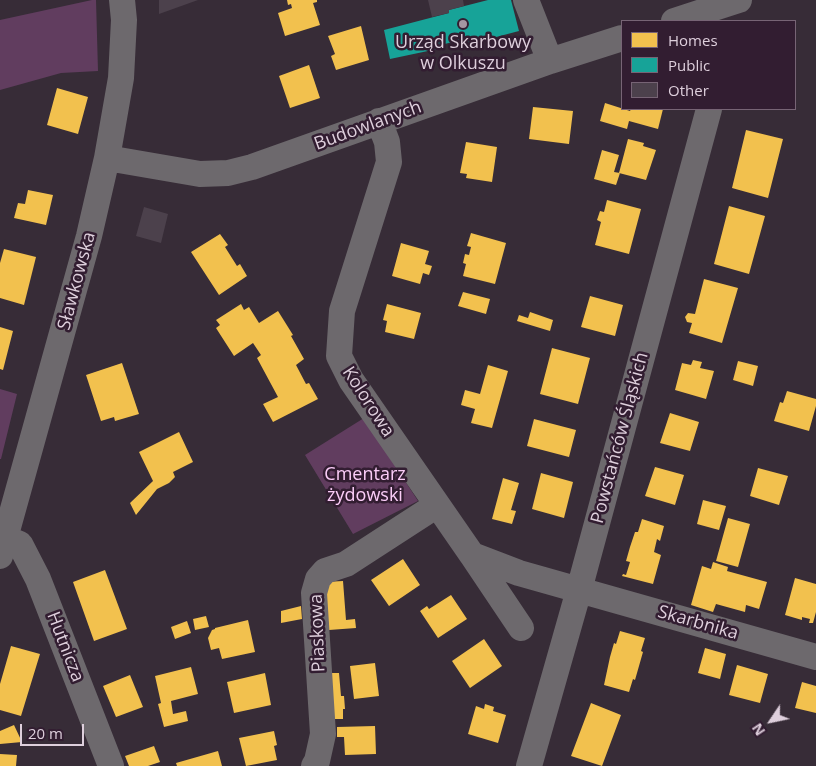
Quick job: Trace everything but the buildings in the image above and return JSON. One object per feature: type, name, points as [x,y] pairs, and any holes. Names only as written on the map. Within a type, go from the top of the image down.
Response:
[{"type":"street","name":"Sławkowska","points":[[2,547],[89,236],[107,158],[121,78],[124,20],[122,0]]},
{"type":"street","points":[[526,0],[550,61]]},
{"type":"street","points":[[677,20],[739,0]]},
{"type":"street","points":[[739,20],[756,0]]},
{"type":"street","name":"Budowlanych","points":[[107,158],[200,174],[228,173],[252,168],[379,121],[621,38]]},
{"type":"street","name":"Powstańców Śląskich","points":[[529,766],[710,110]]},
{"type":"street","name":"Kolorowa","points":[[379,121],[387,142],[388,162],[342,311],[339,356],[351,380],[521,628]]},
{"type":"street","name":"Piaskowa","points":[[314,766],[317,761],[323,734],[314,593],[318,579],[325,571],[346,564],[437,505]]},
{"type":"street","name":"Hutnicza","points":[[2,547],[20,544],[38,579],[111,766]]},
{"type":"street","points":[[472,555],[519,573],[579,590]]},
{"type":"street","name":"Skarbnika","points":[[579,590],[816,656]]},
{"type":"green space","points":[[96,0],[98,71],[61,73],[0,90],[0,20]]},
{"type":"green space","points":[[0,389],[17,394],[1,459],[0,459]]},
{"type":"green space","name":"Cmentarz żydowski","points":[[364,418],[418,501],[353,534],[305,455]]},
{"type":"place","name":"Urząd Skarbowy w Olkuszu","points":[[463,24]]}]
